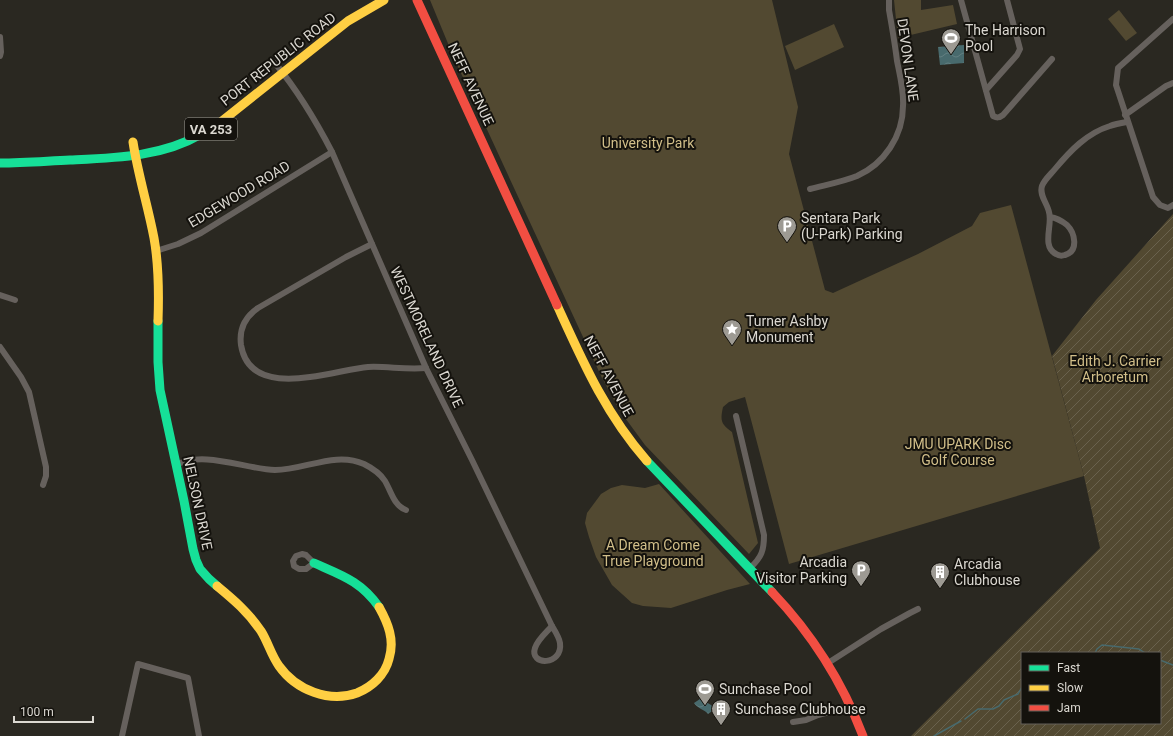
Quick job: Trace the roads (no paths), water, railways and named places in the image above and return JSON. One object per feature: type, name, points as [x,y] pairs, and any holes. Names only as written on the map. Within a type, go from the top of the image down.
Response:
[{"type":"main road","name":"PORT REPUBLIC ROAD","points":[[0,163],[118,159],[135,157],[171,148],[203,134],[226,119],[348,21],[384,0]]},
{"type":"main road","name":"NEFF AVENUE","points":[[417,0],[603,401],[621,429],[644,458],[795,616],[828,663],[851,706],[863,736]]},
{"type":"main road","name":"NELSON DRIVE","points":[[133,142],[156,251],[158,282],[159,378],[161,393],[194,557],[205,576],[234,599],[251,616],[280,666],[296,683],[306,690],[324,695],[343,696],[356,693],[371,686],[385,671],[390,660],[392,648],[389,627],[378,606],[362,589],[342,575],[314,563]]},
{"type":"street","name":"DEVON LANE","points":[[810,189],[847,180],[864,172],[884,156],[896,136],[902,117],[903,100],[889,10],[889,0]]},
{"type":"street","points":[[961,0],[993,116],[995,118],[1000,118],[1052,59]]},
{"type":"street","points":[[986,90],[1017,55],[1020,49],[1007,0]]},
{"type":"street","points":[[1173,19],[1118,68],[1116,85],[1153,197],[1160,205],[1168,208],[1173,205]]},
{"type":"street","points":[[0,37],[0,56]]},
{"type":"street","name":"WESTMORELAND DRIVE","points":[[275,63],[320,128],[332,152],[426,368],[559,639],[559,652],[557,656],[553,659],[540,660],[534,655],[536,646],[552,626]]},
{"type":"street","points":[[1125,115],[1173,82]]},
{"type":"street","points":[[1050,217],[1068,226],[1072,233],[1074,246],[1067,255],[1057,255],[1050,248],[1048,242],[1050,217],[1042,195],[1043,183],[1069,153],[1082,141],[1104,128],[1127,122]]},
{"type":"street","name":"EDGEWOOD ROAD","points":[[156,251],[178,244],[206,230],[332,152]]},
{"type":"street","points":[[372,244],[346,257],[254,310],[245,321],[242,330],[241,343],[245,357],[257,371],[266,376],[279,378],[309,378],[369,367],[406,369],[426,368]]},
{"type":"street","points":[[0,295],[15,300]]},
{"type":"street","points":[[0,347],[23,380],[30,395],[46,467],[46,476],[43,485]]},
{"type":"street","points":[[736,416],[764,535],[764,548],[758,560],[750,568]]},
{"type":"street","points":[[176,465],[187,461],[206,459],[278,470],[336,459],[354,460],[370,467],[379,474],[385,481],[398,506],[406,510]]},
{"type":"street","points":[[828,663],[881,629],[918,609]]},
{"type":"street","points":[[122,736],[138,664],[188,678],[199,736]]},
{"type":"street","points":[[793,722],[806,720],[851,706]]},
{"type":"water","name":"The Harrison Pool","points":[[964,45],[964,63],[940,65],[938,47]]},
{"type":"water","name":"Sunchase Pool","points":[[700,699],[712,705],[715,709],[708,714],[697,707],[694,703]]},
{"type":"waterway","points":[[1096,652],[1102,645],[1139,649],[1144,652]]},
{"type":"waterway","points":[[1161,660],[1173,665]]},
{"type":"waterway","points":[[965,719],[978,709],[993,709],[999,706],[1004,700],[1018,694],[1021,689]]},
{"type":"waterway","points":[[934,736],[961,721]]},
{"type":"place","name":"The Harrison Pool","points":[[951,55]]},
{"type":"place","name":"Sentara Park (U-Park) Parking","points":[[787,243]]},
{"type":"place","name":"Turner Ashby Monument","points":[[732,346]]},
{"type":"place","name":"Arcadia Visitor Parking","points":[[861,587]]},
{"type":"place","name":"Arcadia Clubhouse","points":[[940,589]]},
{"type":"place","name":"Sunchase Pool","points":[[705,706]]},
{"type":"place","name":"Sunchase Clubhouse","points":[[721,726]]},
{"type":"park label","name":"University Park","points":[[648,143]]},
{"type":"park label","name":"Edith J. Carrier Arboretum","points":[[1115,370]]},
{"type":"park label","name":"JMU UPARK Disc Golf Course","points":[[958,452]]},
{"type":"park label","name":"A Dream Come True Playground","points":[[653,554]]}]
